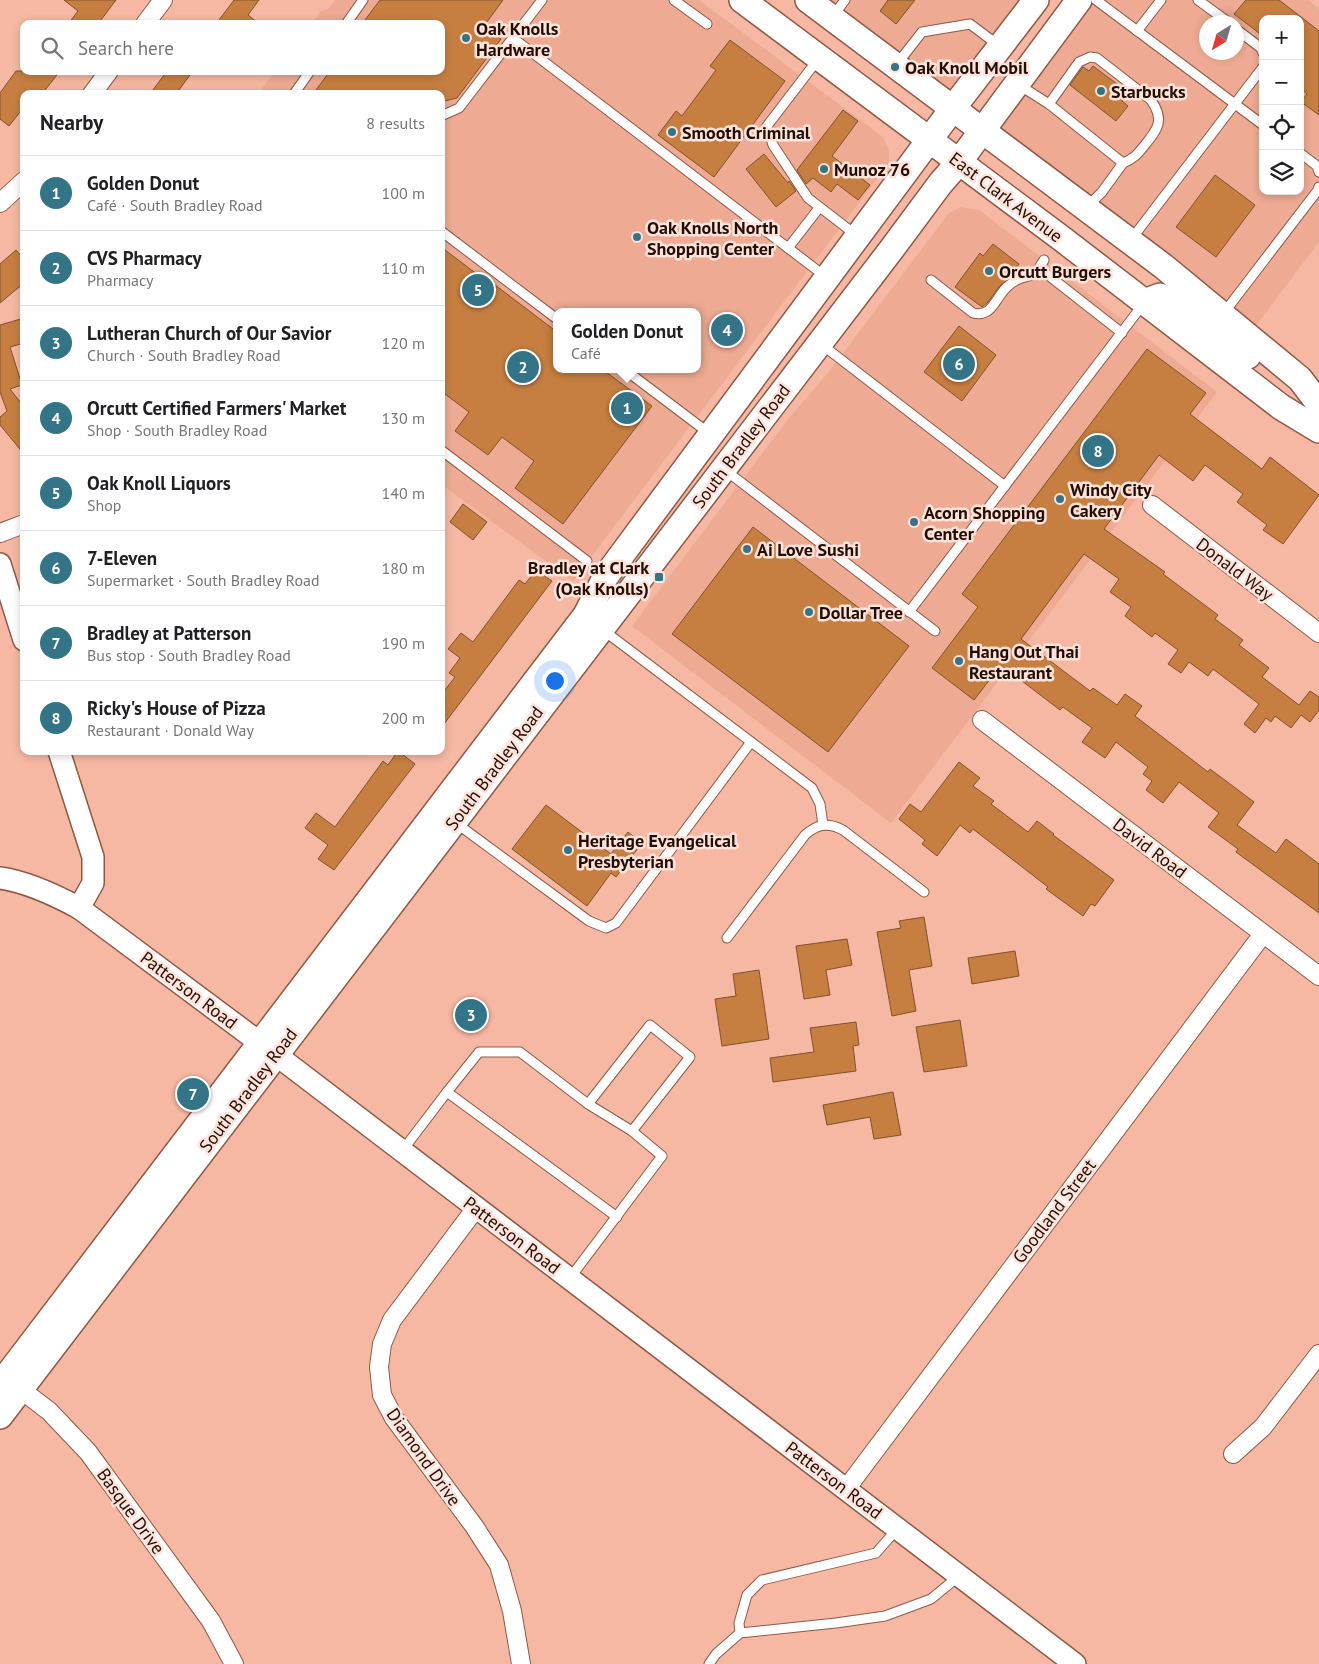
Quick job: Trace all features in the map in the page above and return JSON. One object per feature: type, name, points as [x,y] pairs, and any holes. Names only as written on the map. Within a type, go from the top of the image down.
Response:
[{"type":"main road","name":"East Clark Avenue","points":[[742,0],[930,140],[1281,407],[1319,430]]},
{"type":"main road","points":[[808,0],[838,9],[895,67],[954,108],[1163,266],[1300,379],[1319,404]]},
{"type":"main road","name":"South Bradley Road","points":[[267,1048],[454,821],[593,622],[606,576],[1036,0]]},
{"type":"main road","name":"South Bradley Road","points":[[0,1416],[9,1384],[593,622],[723,469],[958,162],[1079,0]]},
{"type":"main road","points":[[1144,302],[1160,296],[1172,300],[1260,364],[1300,379]]},
{"type":"main road","points":[[622,555],[652,539],[696,480],[714,470],[723,469],[721,462],[728,441],[775,376],[781,340]]},
{"type":"street","points":[[148,20],[163,0]]},
{"type":"street","points":[[95,90],[106,75]]},
{"type":"street","points":[[0,202],[20,184]]},
{"type":"street","name":"Donald Way","points":[[1152,505],[1319,633]]},
{"type":"street","points":[[0,533],[20,526]]},
{"type":"street","points":[[0,564],[20,627]]},
{"type":"street","name":"David Road","points":[[982,720],[1319,976]]},
{"type":"street","points":[[59,755],[92,857],[93,884],[79,908]]},
{"type":"street","name":"Patterson Road","points":[[0,878],[51,893],[79,908],[267,1048],[1075,1664]]},
{"type":"street","name":"Goodland Street","points":[[846,1489],[1263,934]]},
{"type":"street","name":"Diamond Drive","points":[[476,1208],[392,1320],[382,1344],[378,1367],[382,1395],[394,1418],[474,1526],[499,1566],[512,1611],[521,1664]]},
{"type":"street","points":[[1233,1454],[1263,1427],[1319,1354]]},
{"type":"street","name":"Basque Drive","points":[[9,1384],[49,1411],[88,1452],[211,1621],[234,1664]]},
{"type":"lane","points":[[349,20],[363,0]]},
{"type":"lane","points":[[445,114],[459,108],[542,0]]},
{"type":"lane","points":[[674,0],[707,24]]},
{"type":"lane","points":[[1096,0],[1259,122]]},
{"type":"lane","points":[[1138,31],[1161,0]]},
{"type":"lane","points":[[1198,0],[1218,15]]},
{"type":"lane","points":[[895,67],[922,32],[970,24],[1000,47]]},
{"type":"lane","points":[[1244,35],[1259,46]]},
{"type":"lane","points":[[513,38],[827,278]]},
{"type":"lane","points":[[1049,104],[1080,62],[1090,57],[1097,58],[1151,100],[1158,109],[1159,116],[1156,132],[1133,160],[1123,163],[1102,192],[1086,208]]},
{"type":"lane","points":[[819,58],[767,126],[773,145],[808,198],[858,236]]},
{"type":"lane","points":[[1130,241],[1259,72]]},
{"type":"lane","points":[[297,90],[307,75]]},
{"type":"lane","points":[[1017,83],[1049,104],[1123,163]]},
{"type":"lane","points":[[1304,156],[1316,166],[1319,172]]},
{"type":"lane","points":[[1222,315],[1319,187]]},
{"type":"lane","points":[[788,248],[819,208]]},
{"type":"lane","points":[[445,234],[553,316]]},
{"type":"lane","points":[[1044,260],[1039,268],[1122,333]]},
{"type":"lane","points":[[930,280],[973,313],[980,315],[987,312],[1006,287],[1019,278],[1033,276]]},
{"type":"lane","points":[[909,612],[1144,302]]},
{"type":"lane","points":[[820,343],[1005,486]]},
{"type":"lane","points":[[629,373],[711,435]]},
{"type":"lane","points":[[445,453],[587,561]]},
{"type":"lane","points":[[723,469],[935,631]]},
{"type":"lane","points":[[593,622],[812,788],[820,804],[823,825]]},
{"type":"lane","points":[[454,821],[589,921],[606,928],[616,922],[751,742]]},
{"type":"lane","points":[[727,938],[805,835],[812,829],[823,825],[834,825],[843,830],[924,892]]},
{"type":"lane","points":[[588,1104],[650,1024],[690,1057],[632,1131]]},
{"type":"lane","points":[[402,1151],[479,1052],[520,1052],[588,1104],[632,1131],[662,1156],[570,1279]]},
{"type":"lane","points":[[447,1092],[617,1217]]},
{"type":"lane","points":[[740,1633],[739,1623],[747,1595],[762,1580],[876,1553],[897,1529]]},
{"type":"lane","points":[[709,1664],[716,1654],[740,1633],[885,1616],[931,1599],[959,1576]]},
{"type":"shaded area","name":"Oak Knolls North Shopping Center","points":[[335,0],[699,0],[883,137],[889,150],[889,163],[573,581],[445,487],[445,90],[261,90],[272,75],[445,75],[445,20],[314,20],[321,11],[328,9]]},
{"type":"shaded area","points":[[821,0],[1027,0],[951,100]]},
{"type":"shaded area","points":[[1090,0],[1308,0],[1319,9],[1319,242],[1251,332],[995,129]]},
{"type":"shaded area","name":"Acorn Shopping Center","points":[[961,207],[979,210],[1217,392],[891,823],[632,626],[789,418],[828,373],[949,213]]},
{"type":"building","points":[[64,0],[116,0],[101,20],[71,20],[78,11]]},
{"type":"building","points":[[234,0],[259,0],[248,15],[254,20],[219,20]]},
{"type":"building","points":[[380,0],[503,0],[484,26],[501,39],[457,98],[445,101],[445,90],[316,90],[327,75],[445,75],[445,20],[365,20]]},
{"type":"building","points":[[888,0],[915,0],[896,24],[880,11]]},
{"type":"building","points":[[1246,0],[1279,0],[1298,15],[1259,15],[1259,33],[1244,22],[1244,15],[1234,14]]},
{"type":"building","points":[[1304,19],[1319,31],[1319,115],[1304,104],[1304,98],[1307,94],[1304,91]]},
{"type":"building","points":[[730,40],[785,81],[714,177],[658,135],[676,111],[682,116],[716,70],[710,66]]},
{"type":"building","points":[[1093,66],[1129,93],[1122,101],[1128,106],[1116,121],[1070,85],[1083,67],[1089,71]]},
{"type":"building","points":[[16,71],[20,71],[20,75],[57,75],[45,90],[20,90],[20,112],[9,126],[0,119],[0,93]]},
{"type":"building","points":[[164,75],[190,75],[179,90],[153,90]]},
{"type":"building","points":[[843,110],[858,121],[832,156],[870,185],[858,200],[837,184],[831,192],[813,178],[806,184],[797,170]]},
{"type":"building","points":[[764,154],[796,191],[776,207],[746,169]]},
{"type":"building","points":[[1215,175],[1255,205],[1216,257],[1176,227]]},
{"type":"building","points":[[993,244],[1019,264],[1009,278],[982,307],[955,287],[980,253],[983,256]]},
{"type":"building","points":[[16,250],[20,254],[20,286],[0,303],[0,264]]},
{"type":"building","points":[[445,250],[553,329],[553,373],[607,373],[652,406],[563,524],[515,488],[534,461],[502,437],[488,455],[455,431],[469,412],[445,394]]},
{"type":"building","points":[[20,319],[20,344],[10,347],[20,379],[20,386],[10,389],[20,402],[20,449],[0,425],[0,417],[7,411],[0,392],[0,325]]},
{"type":"building","points":[[959,326],[996,355],[962,401],[924,372]]},
{"type":"building","points":[[1147,349],[1206,393],[1190,414],[1262,469],[1270,457],[1319,495],[1283,544],[1263,530],[1267,525],[1237,502],[1243,494],[1205,465],[1193,481],[1159,455],[1104,529],[1165,572],[1163,574],[1218,615],[1215,619],[1243,640],[1239,645],[1269,668],[1262,677],[1299,705],[1310,691],[1319,697],[1319,710],[1310,722],[1301,715],[1291,728],[1275,716],[1271,722],[1266,718],[1255,733],[1244,724],[1259,704],[1213,669],[1208,676],[1189,662],[1181,673],[1168,664],[1178,650],[1155,633],[1152,637],[1125,616],[1131,607],[1110,592],[1119,579],[1084,554],[1021,639],[1090,691],[1093,688],[1117,705],[1125,694],[1142,706],[1135,716],[1208,772],[1210,769],[1254,802],[1237,825],[1276,853],[1286,839],[1319,864],[1319,913],[1236,852],[1238,849],[1208,827],[1219,813],[1179,782],[1163,803],[1146,790],[1152,781],[1143,774],[1148,767],[1116,742],[1105,758],[1082,742],[1092,728],[1063,707],[1060,710],[1001,665],[974,700],[932,668],[978,607],[962,594]]},
{"type":"building","points":[[463,504],[487,522],[473,540],[450,522]]},
{"type":"building","points":[[753,527],[909,646],[828,752],[672,634]]},
{"type":"building","points":[[536,570],[552,581],[445,723],[445,690],[455,677],[449,673],[460,658],[448,649],[461,633],[473,642],[519,580],[525,584]]},
{"type":"building","points":[[395,755],[403,755],[415,764],[334,870],[318,859],[328,845],[305,828],[316,813],[335,827],[383,761],[388,765]]},
{"type":"building","points":[[959,762],[980,778],[973,786],[994,801],[991,804],[1028,832],[1037,821],[1114,880],[1095,906],[1091,904],[1083,916],[1046,889],[1048,887],[973,829],[970,833],[960,825],[937,856],[922,844],[925,840],[899,819],[910,804],[921,812]]},
{"type":"building","points":[[546,805],[611,854],[628,832],[642,843],[616,877],[611,873],[587,906],[512,849]]},
{"type":"building","points":[[924,917],[932,966],[909,970],[916,1011],[892,1016],[877,932],[901,928],[899,921]]},
{"type":"building","points":[[847,939],[852,965],[826,970],[830,995],[804,999],[796,946]]},
{"type":"building","points":[[1015,951],[1019,976],[972,984],[968,958]]},
{"type":"building","points":[[759,970],[769,1039],[722,1046],[715,999],[736,996],[733,974]]},
{"type":"building","points":[[960,1020],[967,1066],[924,1072],[916,1027]]},
{"type":"building","points":[[856,1022],[859,1045],[853,1046],[856,1071],[773,1082],[770,1058],[814,1052],[810,1028]]},
{"type":"building","points":[[893,1092],[901,1135],[874,1139],[870,1117],[827,1125],[823,1105]]},
{"type":"place","name":"Oak Knolls Hardware","points":[[466,38]]},
{"type":"place","name":"Oak Knoll Mobil","points":[[895,67]]},
{"type":"place","name":"Starbucks","points":[[1101,91]]},
{"type":"place","name":"Smooth Criminal","points":[[672,132]]},
{"type":"place","name":"Munoz 76","points":[[824,169]]},
{"type":"place","name":"Oak Knolls North Shopping Center","points":[[637,237]]},
{"type":"place","name":"Orcutt Burgers","points":[[989,271]]},
{"type":"place","name":"Oak Knoll Liquors","points":[[478,290]]},
{"type":"place","name":"Orcutt Certified Farmers' Market","points":[[727,330]]},
{"type":"place","name":"7-Eleven","points":[[959,364]]},
{"type":"place","name":"CVS Pharmacy","points":[[523,367]]},
{"type":"place","name":"Golden Donut","points":[[627,408]]},
{"type":"place","name":"Ricky's House of Pizza","points":[[1098,451]]},
{"type":"place","name":"Windy City Cakery","points":[[1060,499]]},
{"type":"place","name":"Acorn Shopping Center","points":[[914,522]]},
{"type":"place","name":"Ai Love Sushi","points":[[747,549]]},
{"type":"place","name":"Bradley at Clark (Oak Knolls)","points":[[659,577]]},
{"type":"place","name":"Dollar Tree","points":[[809,612]]},
{"type":"place","name":"Hang Out Thai Restaurant","points":[[959,661]]},
{"type":"place","name":"Heritage Evangelical Presbyterian","points":[[568,850]]},
{"type":"place","name":"Lutheran Church of Our Savior","points":[[471,1015]]},
{"type":"place","name":"Bradley at Patterson","points":[[193,1094]]}]
